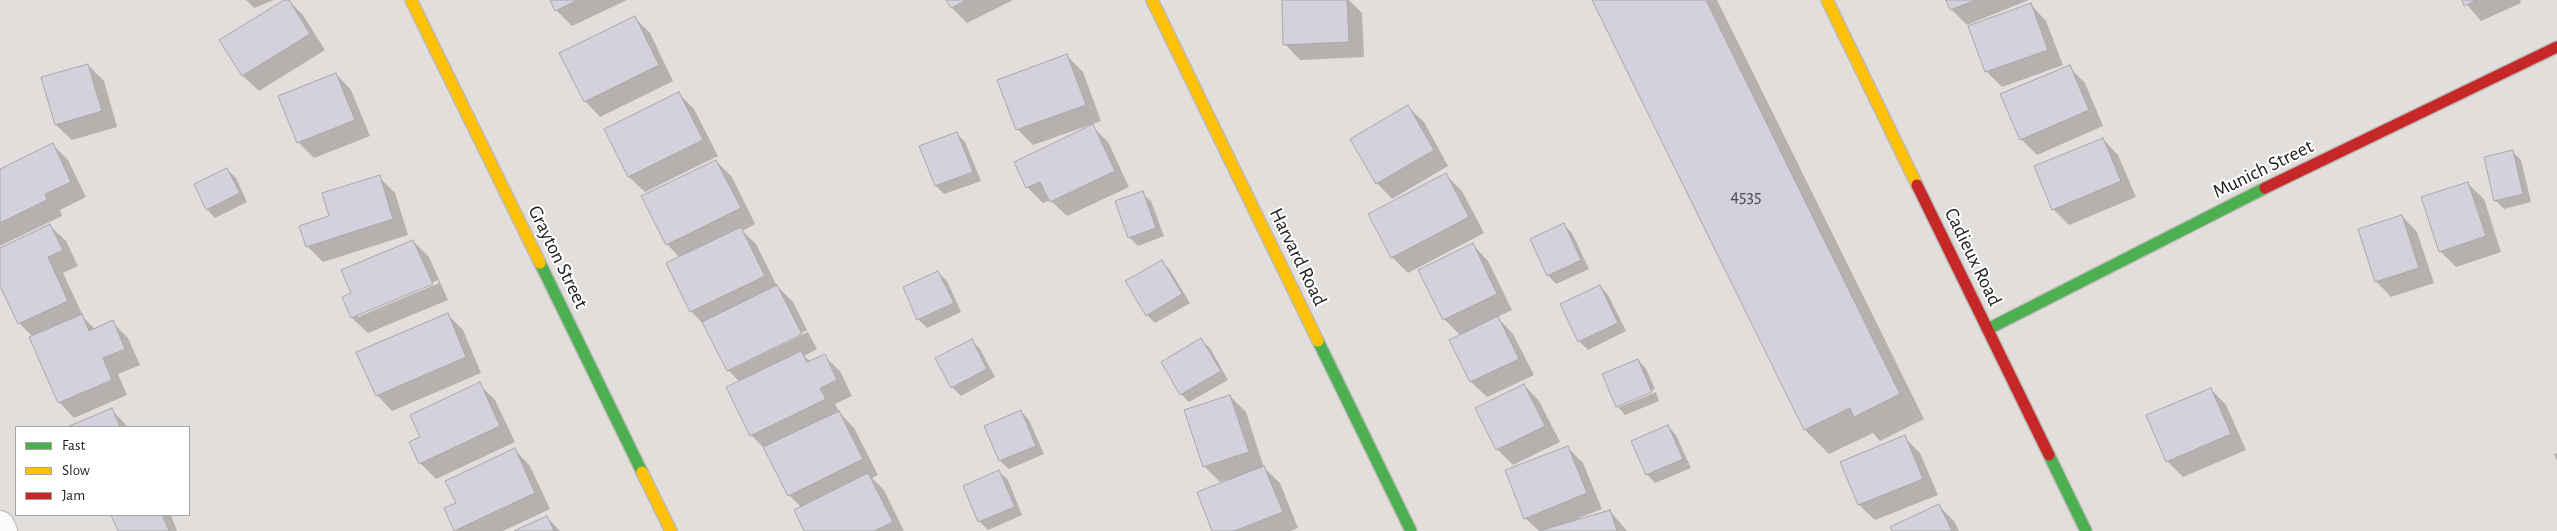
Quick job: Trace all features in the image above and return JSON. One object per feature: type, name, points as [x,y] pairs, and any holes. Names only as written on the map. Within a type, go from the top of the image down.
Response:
[{"type":"street","name":"Grayton Street","points":[[411,0],[671,531]]},
{"type":"street","name":"Harvard Road","points":[[1152,0],[1411,531]]},
{"type":"street","name":"Cadieux Road","points":[[1827,0],[2086,531]]},
{"type":"street","name":"Munich Street","points":[[1988,329],[2232,204],[2557,47]]},
{"type":"street","points":[[0,525],[3,531]]},
{"type":"building","points":[[284,0],[289,0],[310,34],[242,76],[219,40]]},
{"type":"building","points":[[550,0],[578,0],[555,11]]},
{"type":"building","points":[[946,0],[967,0],[951,8]]},
{"type":"building","points":[[1282,0],[1347,0],[1349,42],[1283,45]]},
{"type":"building","points":[[1592,0],[1706,0],[1900,394],[1854,417],[1850,408],[1804,430]]},
{"type":"building","points":[[1946,0],[1976,0],[1950,10]]},
{"type":"building","points":[[2462,0],[2477,0],[2464,6]]},
{"type":"building","points":[[2031,3],[2048,50],[1985,72],[1968,26]]},
{"type":"building","points":[[635,16],[659,65],[584,102],[559,53]]},
{"type":"building","points":[[1067,54],[1086,105],[1016,130],[997,80]]},
{"type":"building","points":[[88,64],[102,111],[55,125],[41,77]]},
{"type":"building","points":[[2070,65],[2089,110],[2020,140],[2000,94]]},
{"type":"building","points":[[336,73],[355,120],[297,143],[278,96]]},
{"type":"building","points":[[679,92],[703,140],[628,177],[604,129]]},
{"type":"building","points":[[1408,105],[1434,150],[1376,184],[1350,139]]},
{"type":"building","points":[[1093,124],[1115,171],[1050,202],[1040,182],[1026,188],[1014,162]]},
{"type":"building","points":[[957,132],[973,172],[935,186],[919,146]]},
{"type":"building","points":[[2103,138],[2121,181],[2052,210],[2034,166]]},
{"type":"building","points":[[53,143],[71,182],[45,194],[47,200],[0,223],[0,169]]},
{"type":"building","points":[[2513,150],[2523,194],[2494,201],[2484,157]]},
{"type":"building","points":[[716,160],[741,208],[666,245],[641,196]]},
{"type":"building","points":[[227,168],[240,193],[206,210],[194,184]]},
{"type":"building","points":[[1446,173],[1469,217],[1391,258],[1368,214]]},
{"type":"building","points":[[380,175],[393,219],[306,247],[299,226],[329,216],[322,193]]},
{"type":"building","points":[[2468,182],[2486,236],[2439,252],[2421,197]]},
{"type":"building","points":[[1143,191],[1156,228],[1128,238],[1115,201]]},
{"type":"building","points":[[2402,215],[2419,268],[2375,282],[2358,229]]},
{"type":"building","points":[[1564,223],[1581,260],[1547,276],[1530,239]]},
{"type":"building","points":[[50,224],[63,250],[48,257],[68,301],[18,324],[0,286],[0,248]]},
{"type":"building","points":[[741,227],[765,276],[690,312],[666,263]]},
{"type":"building","points":[[413,240],[433,284],[351,318],[342,297],[351,293],[341,270]]},
{"type":"building","points":[[1473,243],[1497,294],[1443,320],[1418,270]]},
{"type":"building","points":[[1162,260],[1182,294],[1146,316],[1125,281]]},
{"type":"building","points":[[938,271],[954,303],[917,320],[903,287]]},
{"type":"building","points":[[777,285],[802,334],[727,371],[702,322]]},
{"type":"building","points":[[1600,285],[1618,323],[1578,342],[1560,304]]},
{"type":"building","points":[[448,313],[466,357],[376,396],[356,352]]},
{"type":"building","points":[[82,314],[89,331],[113,320],[125,349],[103,358],[112,380],[58,403],[29,337]]},
{"type":"building","points":[[1498,316],[1519,359],[1470,382],[1449,340]]},
{"type":"building","points":[[1201,338],[1221,371],[1180,395],[1161,362]]},
{"type":"building","points":[[972,339],[987,369],[951,388],[935,358]]},
{"type":"building","points":[[801,351],[807,362],[825,354],[837,380],[820,388],[826,399],[750,436],[726,387]]},
{"type":"building","points":[[1638,359],[1652,392],[1616,407],[1602,374]]},
{"type":"building","points":[[480,382],[500,426],[419,464],[409,442],[420,437],[410,415]]},
{"type":"building","points":[[1524,384],[1545,426],[1496,450],[1475,408]]},
{"type":"building","points":[[2211,388],[2231,434],[2166,462],[2146,415]]},
{"type":"building","points":[[1230,395],[1249,452],[1203,467],[1184,410]]},
{"type":"building","points":[[112,408],[120,426],[69,426]]},
{"type":"building","points":[[1021,410],[1036,446],[999,461],[984,426]]},
{"type":"building","points":[[839,411],[863,459],[788,496],[763,447]]},
{"type":"building","points":[[1668,425],[1683,459],[1646,475],[1631,441]]},
{"type":"building","points":[[1905,435],[1923,479],[1858,505],[1840,462]]},
{"type":"building","points":[[1568,446],[1587,493],[1524,519],[1505,470]]},
{"type":"building","points":[[515,448],[535,493],[454,531],[444,508],[456,503],[445,481]]},
{"type":"building","points":[[1264,466],[1283,512],[1234,531],[1212,531],[1197,492]]},
{"type":"building","points":[[999,470],[1015,507],[978,522],[963,486]]},
{"type":"building","points":[[868,473],[893,522],[874,531],[804,531],[794,510]]},
{"type":"building","points":[[1939,504],[1952,531],[1892,531],[1890,527]]},
{"type":"building","points":[[1610,510],[1617,531],[1539,531]]},
{"type":"building","points":[[111,516],[162,516],[169,531],[118,531]]},
{"type":"building","points":[[547,516],[554,531],[514,531]]},
{"type":"traffic: fast","points":[[1988,329],[2265,188]]},
{"type":"traffic: fast","points":[[540,263],[642,472]]},
{"type":"traffic: fast","points":[[1318,341],[1411,531]]},
{"type":"traffic: fast","points":[[2049,455],[2086,531]]},
{"type":"traffic: slow","points":[[411,0],[540,263]]},
{"type":"traffic: slow","points":[[1152,0],[1318,341]]},
{"type":"traffic: slow","points":[[1827,0],[1917,185]]},
{"type":"traffic: slow","points":[[642,472],[671,531]]},
{"type":"traffic: jam","points":[[2265,188],[2557,47]]},
{"type":"traffic: jam","points":[[1917,185],[2049,455]]}]
